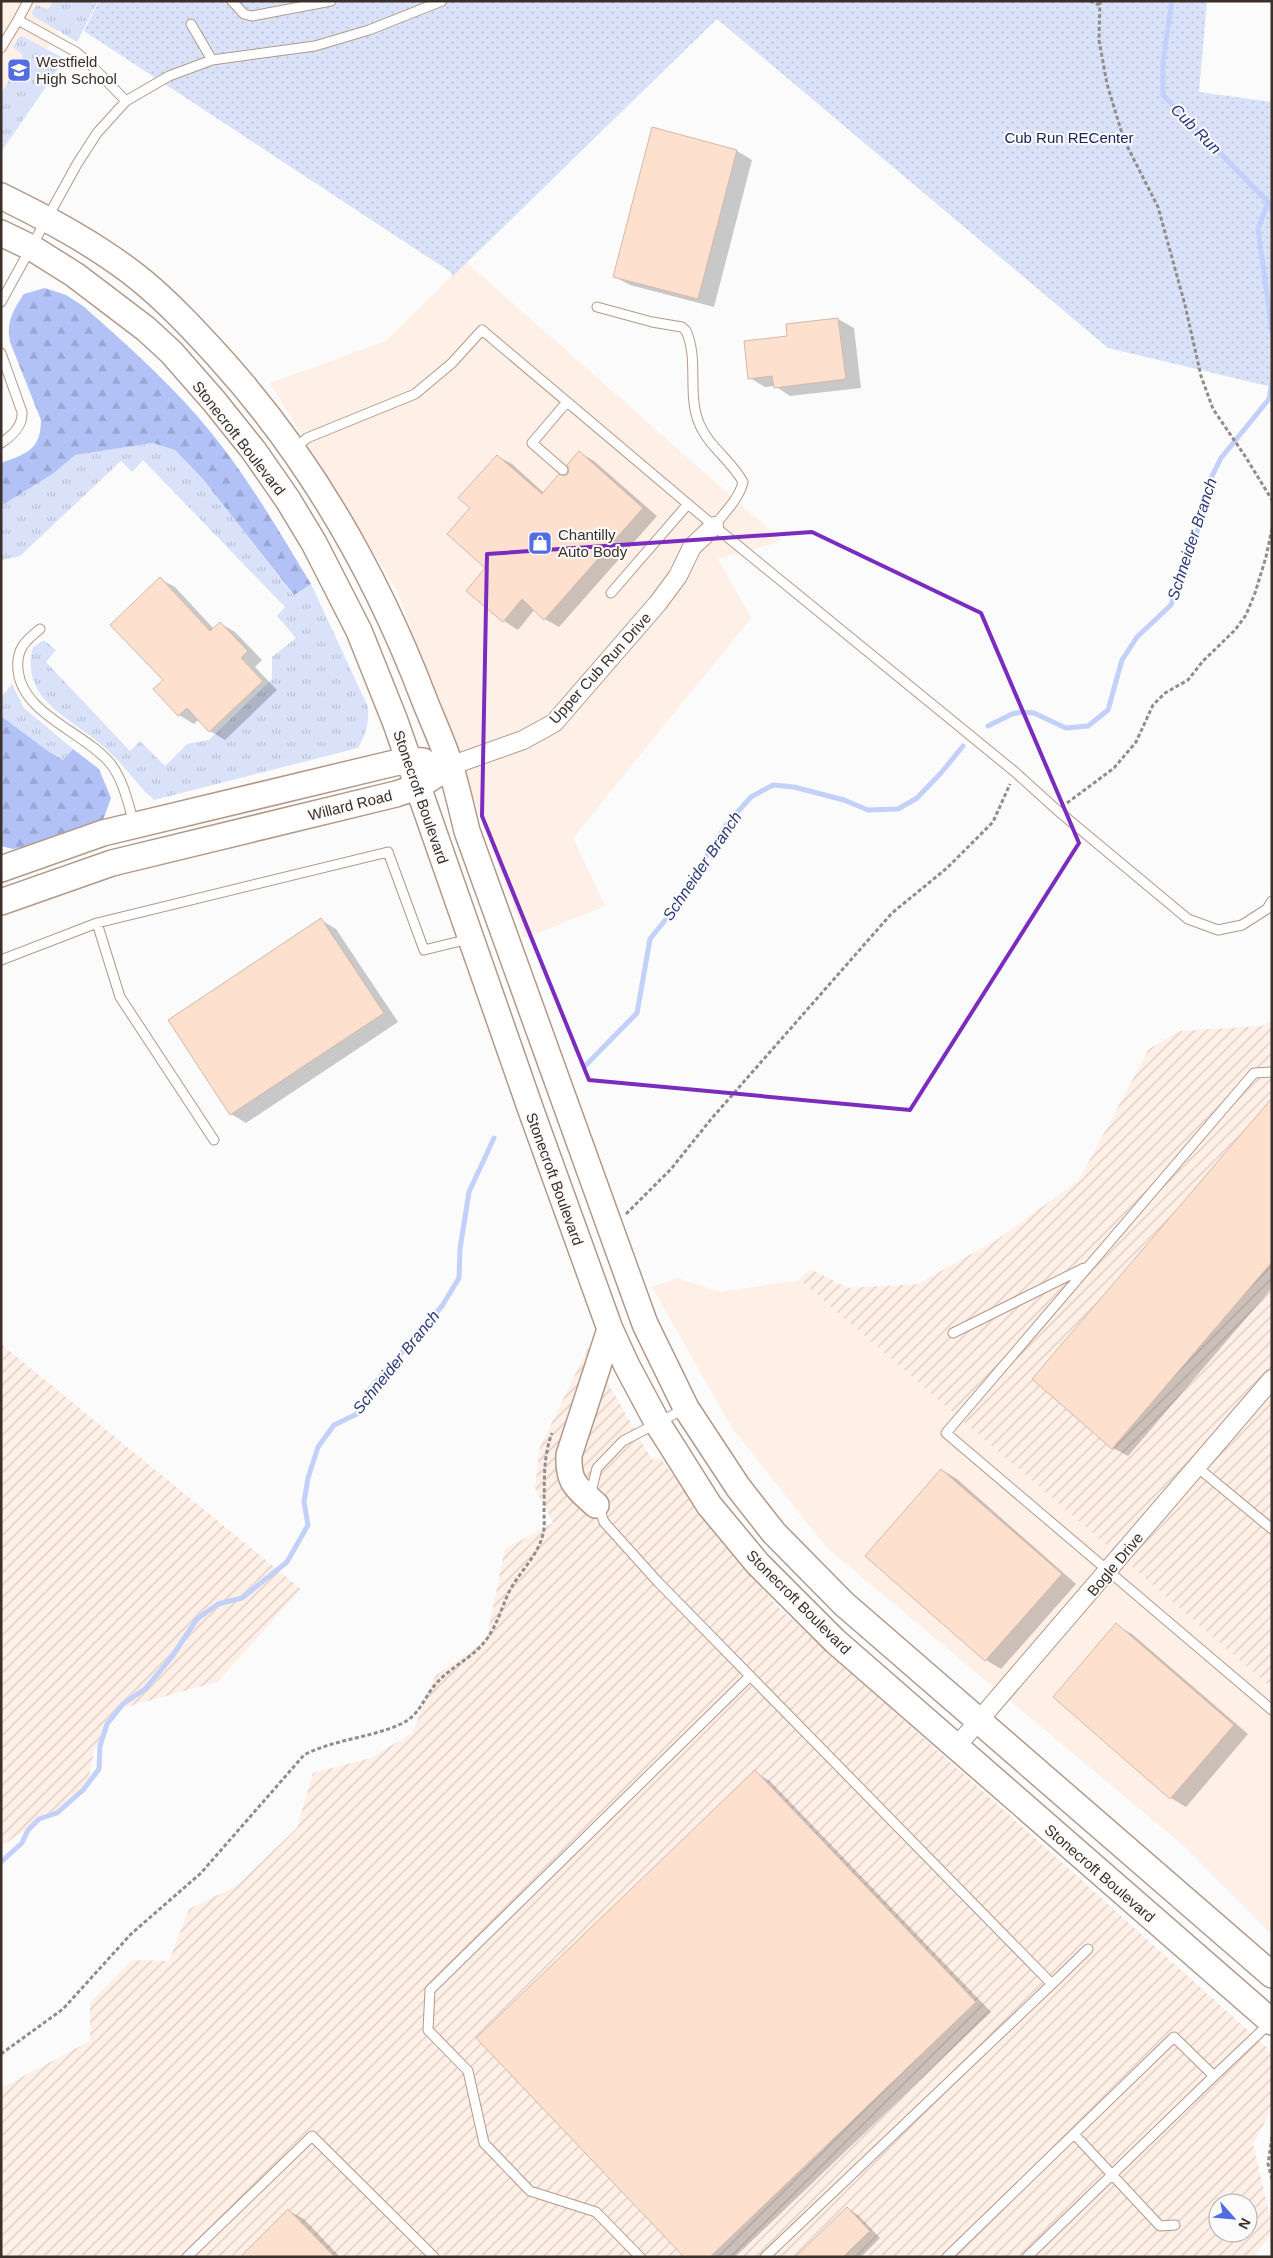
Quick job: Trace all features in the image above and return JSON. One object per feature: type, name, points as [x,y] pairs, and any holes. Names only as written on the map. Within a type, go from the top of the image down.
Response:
[{"type":"main road","name":"Stonecroft Boulevard","points":[[1,196],[48,219],[104,252],[141,280],[179,314],[243,384],[294,450],[321,490],[381,596],[404,648],[450,766],[467,831],[645,1324],[686,1408],[738,1487],[774,1534],[844,1604],[1272,1974]]},
{"type":"main road","name":"Stonecroft Boulevard","points":[[1,233],[32,248],[74,275],[146,329],[171,352],[254,451],[288,500],[337,586],[359,631],[395,721],[407,760],[610,1329],[627,1366],[658,1424],[709,1505],[758,1564],[835,1641],[1272,2022]]},
{"type":"main road","name":"Willard Road","points":[[1,869],[103,832],[407,760],[450,766]]},
{"type":"main road","name":"Willard Road","points":[[1,902],[112,863],[417,787],[450,766]]},
{"type":"main road","points":[[596,1504],[575,1487],[568,1472],[569,1455],[610,1329]]},
{"type":"street","name":"Upper Cub Run Drive","points":[[450,766],[523,740],[554,723],[658,603],[678,576],[692,547],[714,526]]},
{"type":"street","name":"Bogle Drive","points":[[956,1747],[980,1722],[1272,1379]]},
{"type":"lane","points":[[1,48],[28,1]]},
{"type":"lane","points":[[232,1],[244,14],[252,16],[331,1]]},
{"type":"lane","points":[[1,302],[77,164],[97,133],[126,102],[169,76],[212,60],[315,46],[369,30],[442,1]]},
{"type":"lane","points":[[18,20],[76,52],[126,102]]},
{"type":"lane","points":[[191,24],[212,60]]},
{"type":"lane","points":[[597,307],[652,322],[682,327],[686,331],[692,366],[695,407],[699,423],[709,441],[736,470],[743,482],[736,499],[714,526]]},
{"type":"lane","points":[[294,450],[307,438],[415,394],[452,364],[482,330],[566,403],[1015,772],[1057,810],[1188,919],[1218,930],[1242,925],[1267,909],[1272,901]]},
{"type":"lane","points":[[1,353],[22,412],[22,419],[13,434],[1,443]]},
{"type":"lane","points":[[563,470],[532,443],[566,403]]},
{"type":"lane","points":[[611,593],[688,504]]},
{"type":"lane","points":[[40,629],[24,641],[20,653],[18,666],[19,680],[24,691],[46,713],[100,754],[110,764],[122,787],[134,825]]},
{"type":"lane","points":[[1,960],[97,923],[388,852],[424,950],[472,938]]},
{"type":"lane","points":[[97,923],[120,997],[214,1140]]},
{"type":"lane","points":[[1272,1072],[1254,1073],[946,1433],[1272,1710]]},
{"type":"lane","points":[[953,1333],[1089,1266]]},
{"type":"lane","points":[[686,1408],[623,1441],[597,1468],[592,1488],[596,1504],[604,1522],[658,1582],[1052,1984]]},
{"type":"lane","points":[[1197,1467],[1272,1529]]},
{"type":"lane","points":[[640,2257],[596,2212],[530,2191],[484,2144],[468,2071],[428,2030],[430,1990],[750,1676]]},
{"type":"lane","points":[[765,2257],[1088,1949]]},
{"type":"lane","points":[[1027,2257],[1272,2022]]},
{"type":"lane","points":[[947,2257],[1174,2037],[1214,2076]]},
{"type":"lane","points":[[1074,2134],[1160,2226],[1175,2225]]},
{"type":"lane","points":[[187,2257],[312,2136],[434,2257]]},
{"type":"path","points":[[1090,1],[1100,3],[1099,40],[1107,84],[1124,140],[1158,208],[1186,305],[1201,376],[1213,409],[1271,498]]},
{"type":"path","points":[[1057,810],[1114,768],[1136,742],[1153,705],[1165,693],[1188,680],[1203,661],[1235,630],[1246,615],[1255,593],[1272,529]]},
{"type":"path","points":[[621,1218],[670,1169],[712,1118],[892,913],[948,868],[993,822],[1015,772]]},
{"type":"path","points":[[1,2054],[63,2008],[131,1934],[201,1873],[304,1755],[322,1746],[376,1733],[402,1723],[418,1712],[442,1677],[481,1647],[492,1632],[510,1592],[539,1547],[544,1532],[543,1467],[546,1450],[555,1426]]},
{"type":"path","points":[[1272,2137],[1268,2164],[1272,2179]]},
{"type":"highlighted area","points":[[812,532],[981,613],[1079,843],[910,1110],[589,1080],[482,816],[487,554]]},
{"type":"shaded area","name":"Westfield High School","points":[[1,1],[72,1],[1,138]]},
{"type":"shaded area","points":[[466,262],[782,541],[718,559],[751,618],[573,838],[605,906],[525,938],[397,591],[270,383],[386,341]]},
{"type":"shaded area","points":[[1272,1020],[1272,1688],[800,1280],[810,1269],[848,1288],[918,1284],[998,1239],[1079,1180],[1149,1049],[1180,1031],[1262,1026]]},
{"type":"shaded area","points":[[677,1278],[720,1292],[800,1280],[1272,1688],[1272,1935],[1185,1847],[827,1548],[732,1428],[652,1287]]},
{"type":"shaded area","points":[[1,1344],[301,1589],[217,1682],[119,1709],[94,1751],[86,1791],[1,1846]]},
{"type":"shaded area","points":[[588,1348],[652,1460],[660,1458],[776,1605],[1272,2052],[1272,2109],[1253,2144],[1272,2224],[1272,2233],[1254,2257],[1,2257],[1,2088],[90,2041],[90,2003],[132,1960],[169,1961],[189,1909],[236,1886],[297,1828],[313,1773],[371,1758],[413,1732],[435,1676],[486,1641],[505,1549],[553,1523],[535,1488],[540,1447]]},
{"type":"green space","points":[[53,1],[98,1],[77,42],[33,16],[32,11],[37,5],[48,9]]},
{"type":"green space","name":"Cub Run RECenter","points":[[99,1],[1207,1],[1199,92],[1272,102],[1272,387],[1108,348],[717,19],[452,277],[452,273],[84,31]]},
{"type":"green space","points":[[22,36],[65,59],[1,152],[1,94],[23,55],[13,47],[18,38]]},
{"type":"green space","points":[[45,288],[66,295],[83,306],[183,400],[227,453],[252,489],[311,584],[294,595],[202,478],[175,450],[153,443],[75,455],[54,473],[1,506],[1,463],[18,457],[35,444],[41,420],[10,342],[10,322],[24,294]]},
{"type":"green space","points":[[153,443],[175,450],[202,478],[293,595],[311,584],[368,707],[366,729],[358,748],[154,800],[110,752],[51,706],[41,694],[34,681],[31,665],[33,647],[44,640],[56,650],[46,662],[130,751],[140,741],[165,766],[187,744],[209,740],[272,679],[272,657],[296,638],[277,616],[285,607],[143,460],[132,472],[121,461],[20,556],[1,560],[1,506],[54,473],[75,455]]},
{"type":"green space","points":[[12,684],[24,708],[73,749],[63,760],[1,716],[1,697]]},
{"type":"green space","points":[[1,716],[63,760],[73,749],[99,769],[111,798],[103,820],[25,847],[13,849],[1,846]]},
{"type":"building","points":[[652,127],[737,150],[698,299],[613,277]]},
{"type":"building","points":[[838,318],[846,379],[774,388],[772,376],[748,379],[744,341],[787,336],[786,324]]},
{"type":"building","points":[[579,451],[643,508],[544,620],[522,599],[503,622],[466,591],[485,568],[447,534],[470,508],[458,498],[497,455],[542,494],[559,474],[565,476],[568,474],[569,468],[567,465]]},
{"type":"building","points":[[160,577],[210,631],[220,622],[248,651],[241,658],[263,681],[209,732],[187,708],[178,716],[153,689],[163,680],[110,625]]},
{"type":"building","points":[[321,918],[384,1013],[230,1115],[168,1020]]},
{"type":"building","points":[[1272,1098],[1272,1262],[1112,1449],[1032,1379]]},
{"type":"building","points":[[941,1469],[1062,1574],[985,1661],[865,1556]]},
{"type":"building","points":[[1116,1623],[1234,1725],[1170,1799],[1053,1697]]},
{"type":"building","points":[[755,1770],[976,2002],[710,2257],[684,2257],[476,2038]]},
{"type":"building","points":[[847,2207],[870,2231],[843,2257],[795,2257]]},
{"type":"building","points":[[288,2209],[335,2257],[240,2257]]},
{"type":"waterway","name":"Cub Run","points":[[1172,1],[1163,62],[1163,95],[1268,202],[1272,211]]},
{"type":"waterway","name":"Schneider Branch","points":[[1268,202],[1258,229],[1272,331]]},
{"type":"waterway","name":"Schneider Branch","points":[[988,726],[1012,714],[1022,712],[1034,713],[1066,728],[1088,726],[1108,710],[1122,660],[1137,637],[1171,605],[1203,515],[1209,482],[1221,458],[1269,399],[1272,383]]},
{"type":"waterway","name":"Schneider Branch","points":[[585,1066],[637,1013],[650,939],[666,919],[726,825],[751,797],[773,785],[794,787],[844,800],[868,810],[898,809],[917,798],[963,746]]},
{"type":"waterway","name":"Schneider Branch","points":[[1,1862],[22,1843],[28,1830],[39,1819],[57,1813],[83,1790],[99,1769],[100,1746],[107,1724],[123,1704],[145,1689],[171,1658],[197,1619],[218,1604],[242,1598],[287,1562],[308,1525],[304,1502],[308,1478],[318,1447],[334,1425],[357,1414],[370,1389],[442,1306],[459,1278],[460,1249],[469,1192],[494,1138]]},
{"type":"place","name":"Westfield High School","points":[[19,70]]},
{"type":"place","name":"Chantilly Auto Body","points":[[540,543]]}]
